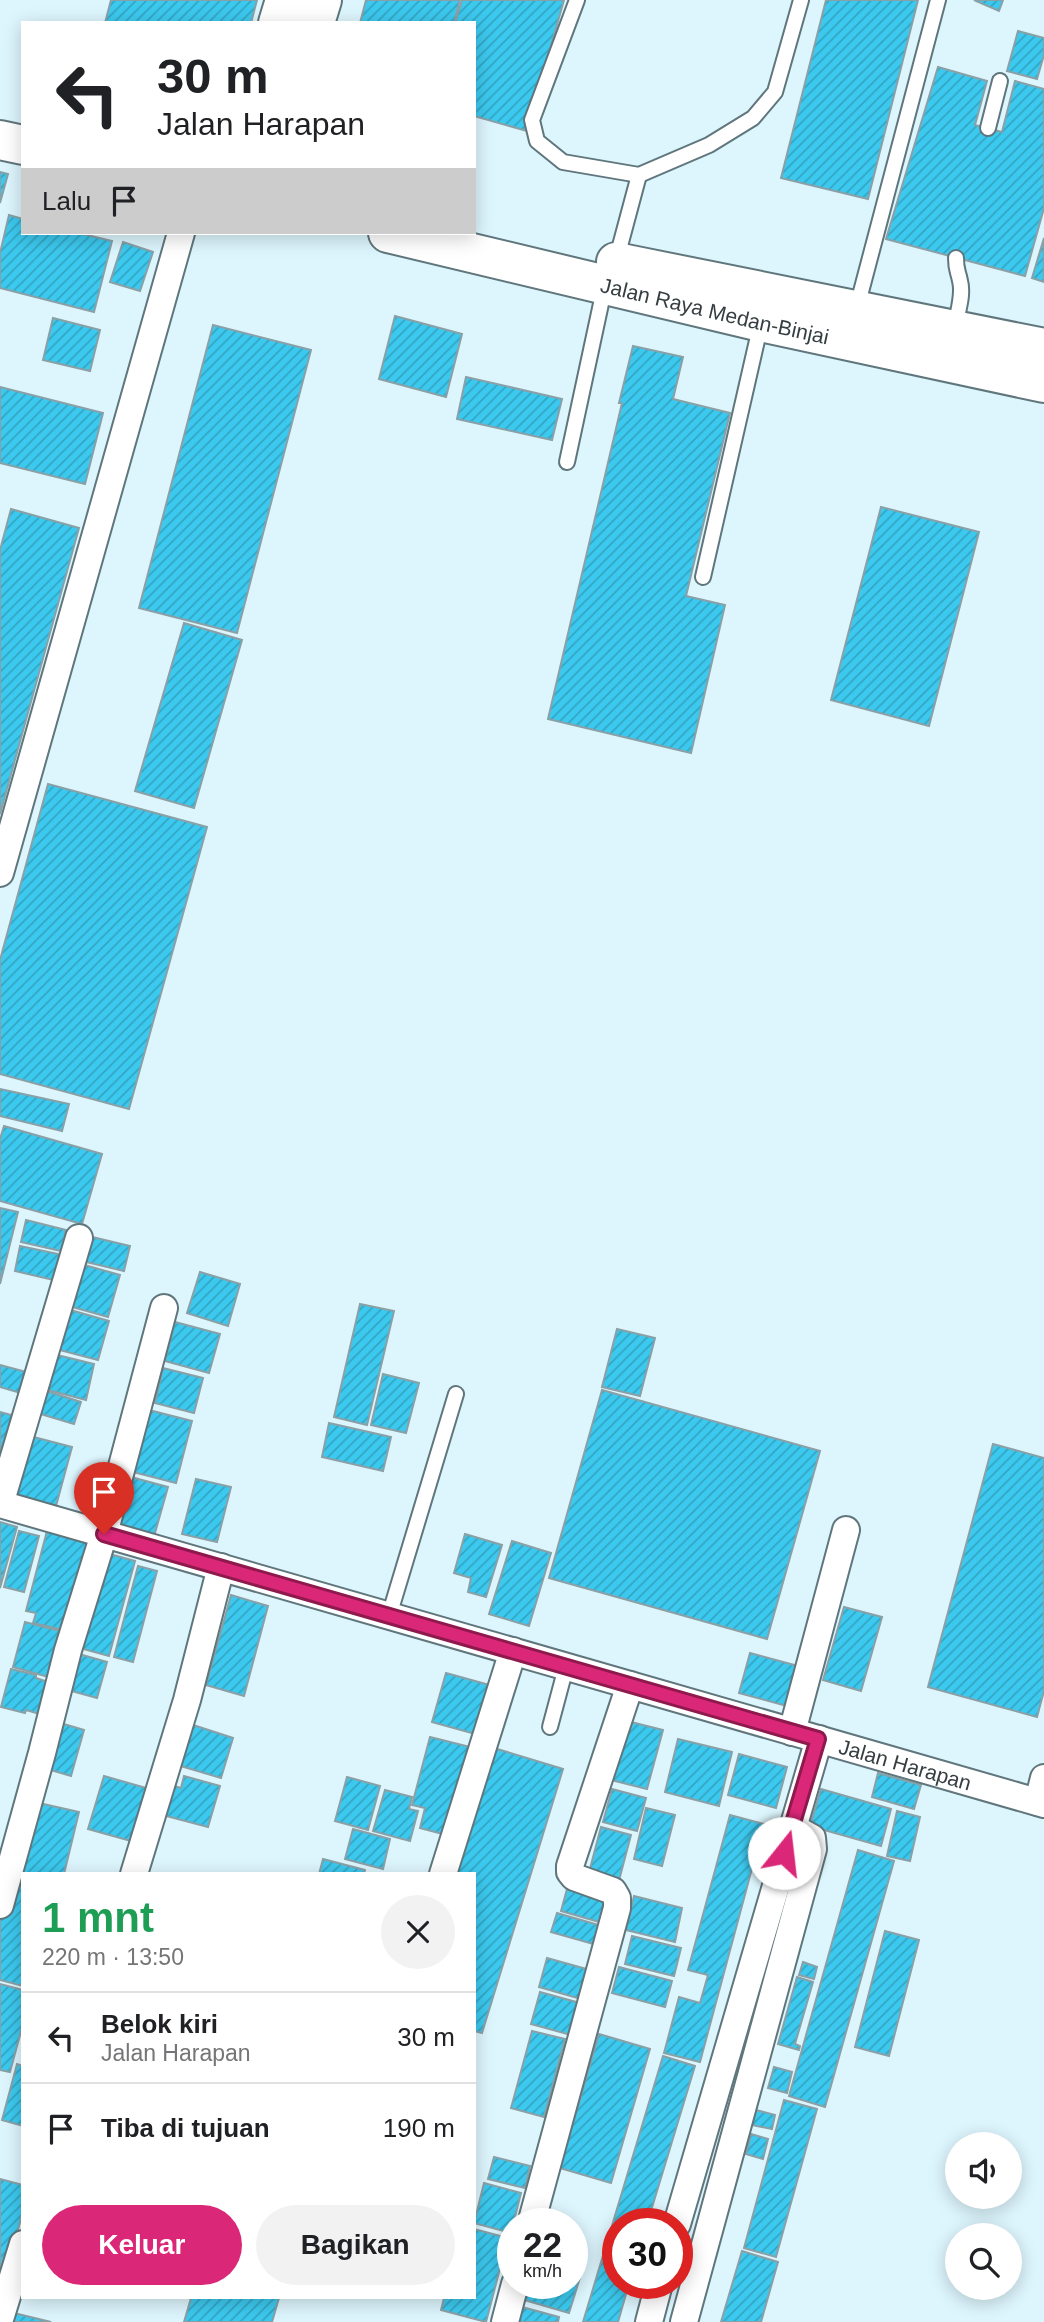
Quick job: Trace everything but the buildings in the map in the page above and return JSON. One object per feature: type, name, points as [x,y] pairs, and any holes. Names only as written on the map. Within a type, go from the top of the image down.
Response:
[{"type":"main road","points":[[279,21],[285,0]]},
{"type":"main road","points":[[316,21],[321,0]]},
{"type":"main road","points":[[0,115],[21,120]]},
{"type":"main road","points":[[0,140],[21,145]]},
{"type":"main road","name":"Jalan Raya Medan-Binjai","points":[[476,229],[761,322],[1044,383]]},
{"type":"main road","name":"Jalan Raya Medan-Binjai","points":[[399,235],[611,273],[857,309],[1044,348]]},
{"type":"street","points":[[0,873],[180,235]]},
{"type":"street","points":[[0,1504],[79,1238]]},
{"type":"street","points":[[0,1905],[164,1308]]},
{"type":"street","name":"Jalan Harapan","points":[[0,1504],[792,1732],[1042,1795]]},
{"type":"street","points":[[792,1732],[846,1530]]},
{"type":"street","points":[[135,1872],[187,1700],[220,1567]]},
{"type":"street","points":[[444,1872],[513,1651]]},
{"type":"street","points":[[535,2208],[617,1908],[617,1898],[613,1891],[574,1877],[570,1866],[630,1685]]},
{"type":"street","points":[[682,2208],[818,1739]]},
{"type":"street","points":[[684,2322],[813,1849],[812,1839],[792,1826]]},
{"type":"street","points":[[707,2119],[739,2124]]},
{"type":"street","points":[[0,2319],[21,2251]]},
{"type":"street","points":[[505,2322],[511,2299]]},
{"type":"street","points":[[649,2322],[656,2299]]},
{"type":"lane","points":[[577,0],[532,120],[537,141],[563,162],[639,175],[709,145],[753,118],[775,92],[801,0]]},
{"type":"lane","points":[[857,309],[939,0]]},
{"type":"lane","points":[[988,128],[1000,81]]},
{"type":"lane","points":[[567,462],[611,273],[639,175]]},
{"type":"lane","points":[[955,329],[961,293],[956,258]]},
{"type":"lane","points":[[703,577],[761,322]]},
{"type":"lane","points":[[389,1616],[456,1394]]},
{"type":"lane","points":[[550,1727],[566,1667]]},
{"type":"route","points":[[104,1534],[818,1739],[784,1853]]}]
